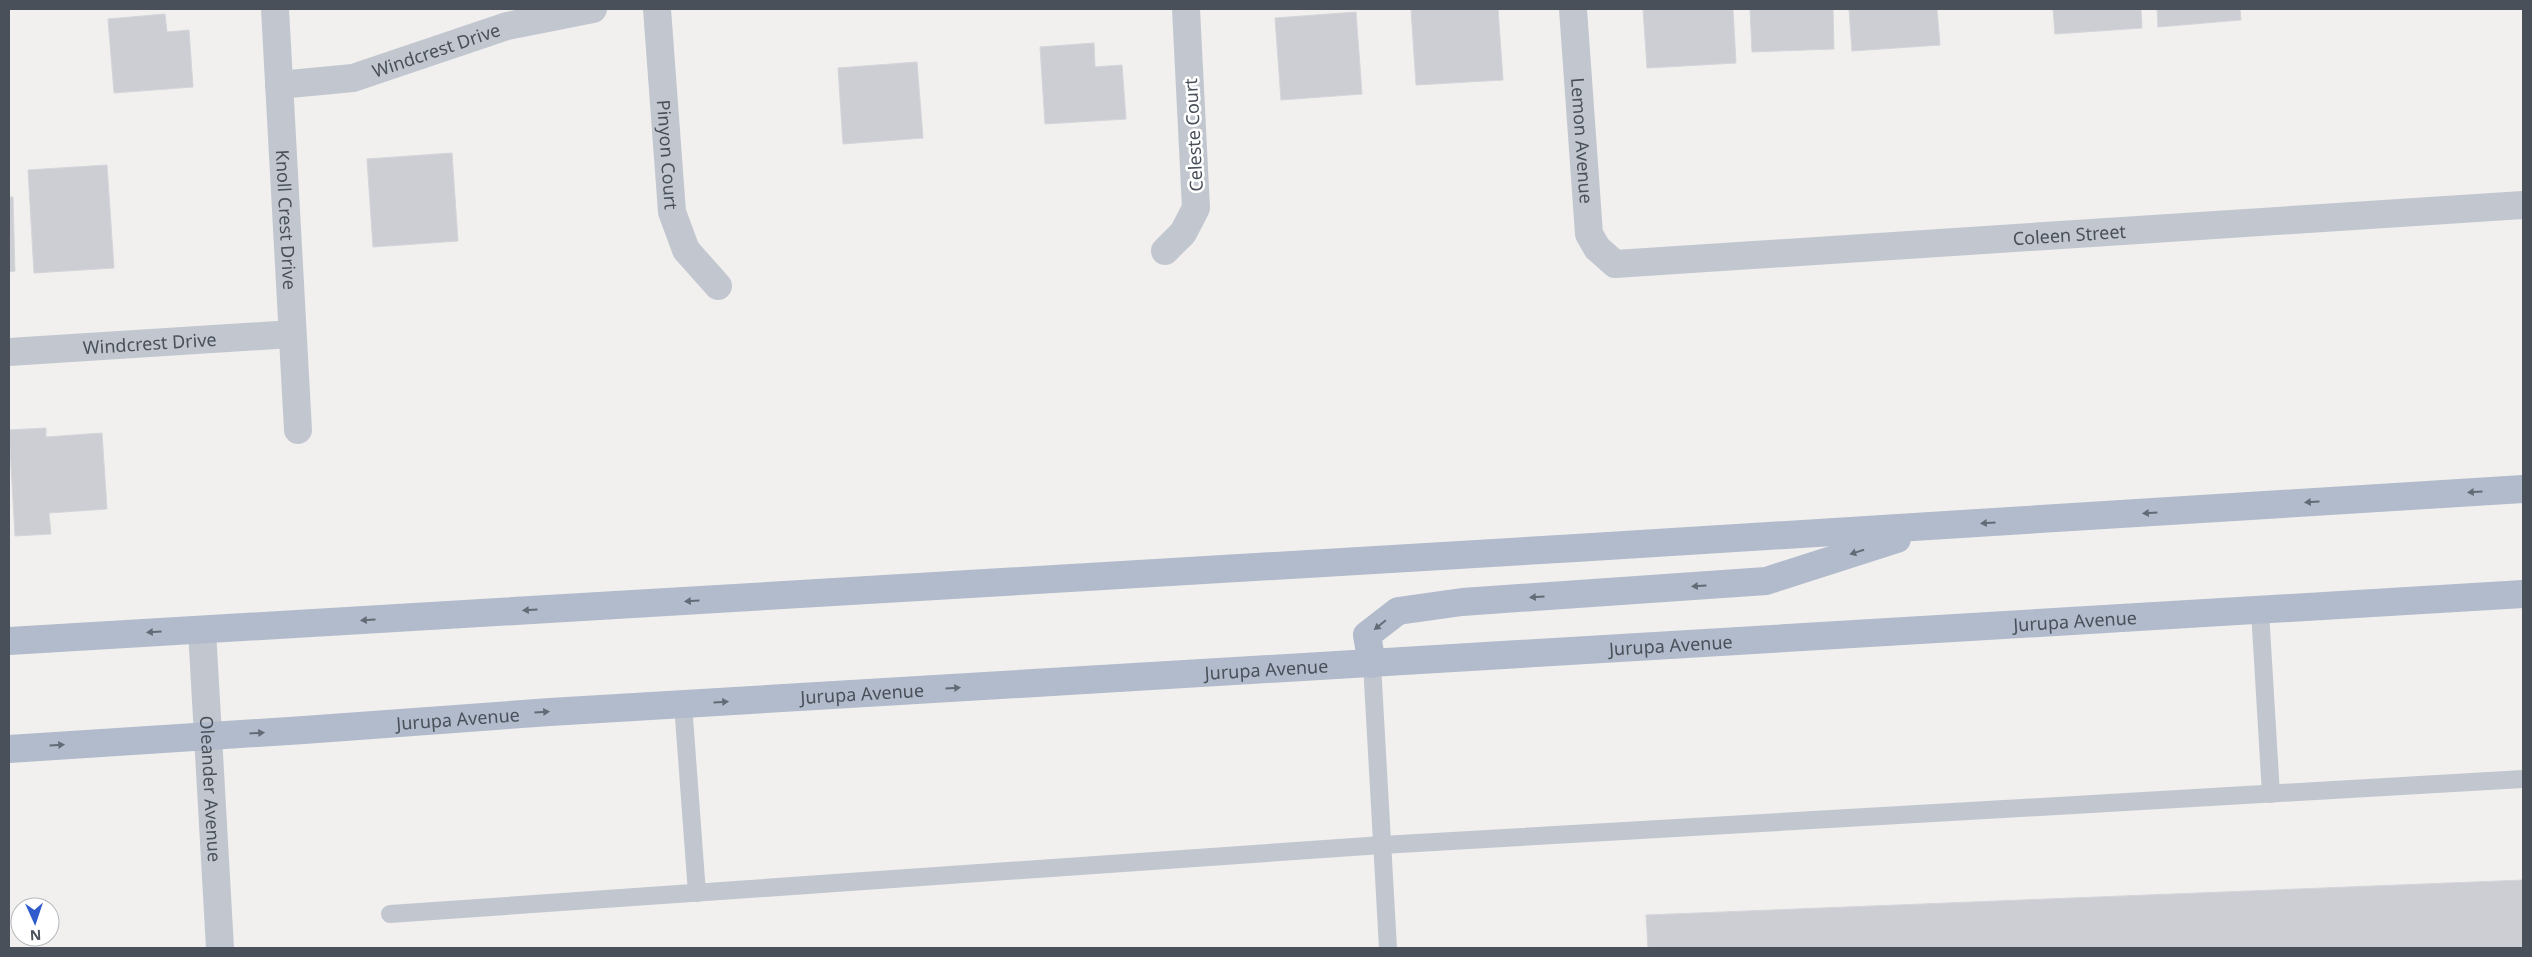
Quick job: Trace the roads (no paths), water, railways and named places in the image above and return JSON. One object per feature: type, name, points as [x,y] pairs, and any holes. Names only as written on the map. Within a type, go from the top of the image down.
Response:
[{"type":"main road","points":[[9,641],[1936,526],[2523,489]]},
{"type":"main road","points":[[1372,664],[1368,635],[1398,611],[1462,602],[1766,581],[1936,526]]},
{"type":"main road","name":"Jurupa Avenue","points":[[9,748],[683,704],[2523,594]]},
{"type":"street","name":"Knoll Crest Drive","points":[[274,9],[298,430]]},
{"type":"street","name":"Windcrest Drive","points":[[279,85],[353,78],[507,26],[593,9]]},
{"type":"street","name":"Pinyon Court","points":[[657,9],[672,212],[686,250],[718,286]]},
{"type":"street","name":"Celeste Court","points":[[1166,251],[1183,233],[1196,208],[1186,9]]},
{"type":"street","name":"Lemon Avenue","points":[[1572,9],[1589,234],[1597,248],[1615,264]]},
{"type":"street","name":"Coleen Street","points":[[1615,264],[2523,205]]},
{"type":"street","name":"Windcrest Drive","points":[[9,352],[292,334]]},
{"type":"street","name":"Oleander Avenue","points":[[202,630],[220,948]]},
{"type":"lane","points":[[2260,611],[2271,794]]},
{"type":"lane","points":[[1372,664],[1388,948]]},
{"type":"lane","points":[[683,704],[697,893]]},
{"type":"lane","points":[[390,914],[1382,845],[2523,779]]}]
